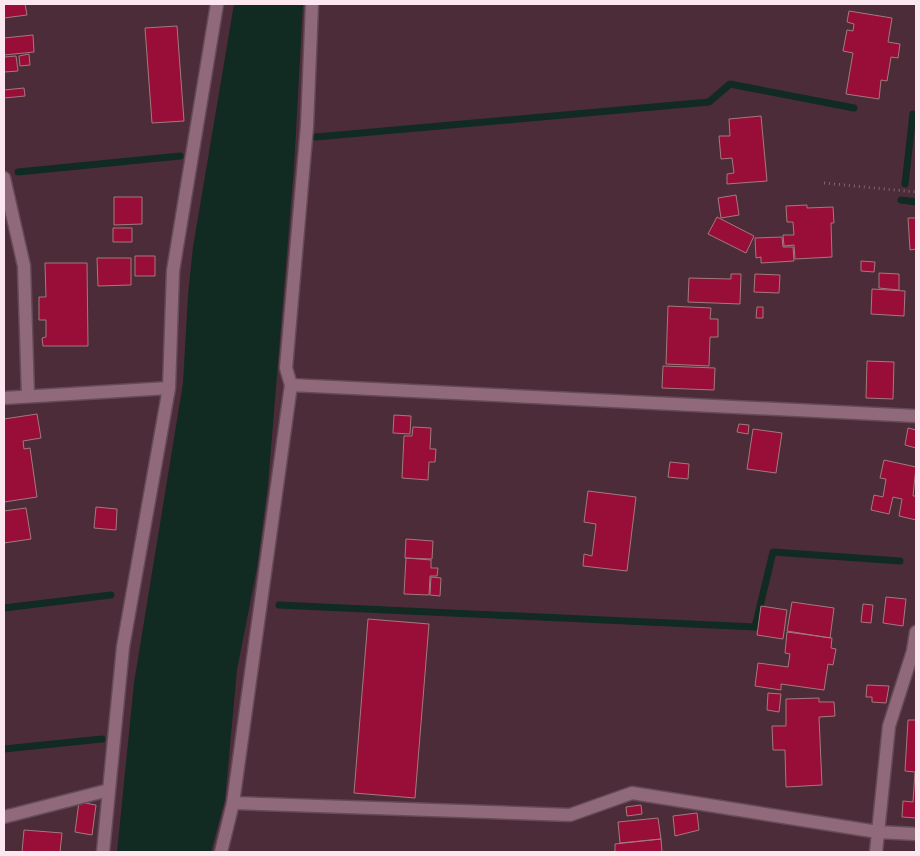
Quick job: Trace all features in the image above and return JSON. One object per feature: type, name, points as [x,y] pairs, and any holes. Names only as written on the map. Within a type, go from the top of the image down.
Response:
[{"type":"street","points":[[103,852],[123,647],[168,388],[173,271],[218,4]]},
{"type":"street","points":[[221,852],[233,803],[291,385],[286,368],[307,126],[312,4]]},
{"type":"street","points":[[4,178],[24,266],[28,396]]},
{"type":"street","points":[[291,385],[916,416]]},
{"type":"street","points":[[4,398],[168,388]]},
{"type":"street","points":[[876,852],[889,726],[913,651],[916,632]]},
{"type":"street","points":[[4,817],[109,790]]},
{"type":"street","points":[[233,803],[570,816],[632,794],[878,832],[916,834]]},
{"type":"path","points":[[824,183],[916,192]]},
{"type":"shaded area","points":[[234,4],[303,4],[294,167],[268,485],[257,568],[237,670],[225,800],[211,852],[117,852],[134,683],[183,383],[193,247]]},
{"type":"building","points":[[4,4],[25,4],[27,15],[4,18]]},
{"type":"building","points":[[849,11],[892,18],[888,42],[900,44],[898,58],[891,57],[887,81],[881,80],[879,99],[846,94],[853,53],[843,51],[847,30],[853,31],[854,24],[847,22]]},
{"type":"building","points":[[177,26],[184,121],[152,123],[145,28]]},
{"type":"building","points":[[33,35],[34,52],[4,55],[4,38]]},
{"type":"building","points":[[29,54],[30,65],[20,66],[19,56]]},
{"type":"building","points":[[16,56],[18,71],[4,72],[4,57]]},
{"type":"building","points":[[24,88],[25,96],[4,98],[4,90]]},
{"type":"building","points":[[761,116],[767,181],[727,184],[727,174],[734,173],[732,158],[721,159],[719,136],[730,136],[729,119]]},
{"type":"building","points":[[736,195],[739,215],[721,218],[718,198]]},
{"type":"building","points":[[114,197],[142,197],[142,224],[114,225]]},
{"type":"building","points":[[807,205],[807,208],[833,207],[834,223],[831,223],[832,257],[795,259],[794,245],[784,246],[783,235],[794,235],[793,222],[787,222],[786,206]]},
{"type":"building","points":[[717,217],[754,236],[746,253],[708,234]]},
{"type":"building","points":[[908,218],[916,218],[916,249],[910,250]]},
{"type":"building","points":[[113,228],[132,228],[132,242],[113,242]]},
{"type":"building","points":[[782,237],[783,247],[793,247],[794,261],[761,263],[761,257],[756,258],[755,238]]},
{"type":"building","points":[[135,256],[155,256],[155,276],[135,276]]},
{"type":"building","points":[[97,258],[131,258],[131,285],[98,286]]},
{"type":"building","points":[[861,261],[875,262],[874,272],[861,271]]},
{"type":"building","points":[[45,263],[87,263],[88,346],[43,346],[42,338],[46,337],[46,320],[39,320],[39,297],[46,297]]},
{"type":"building","points":[[879,273],[899,274],[899,290],[879,288]]},
{"type":"building","points":[[731,274],[741,274],[740,304],[688,302],[689,278],[731,279]]},
{"type":"building","points":[[755,274],[780,275],[779,293],[754,292]]},
{"type":"building","points":[[872,289],[905,291],[904,316],[871,314]]},
{"type":"building","points":[[668,306],[711,308],[710,319],[718,319],[718,337],[710,337],[709,366],[666,364]]},
{"type":"building","points":[[757,307],[763,307],[763,318],[756,318]]},
{"type":"building","points":[[867,361],[894,362],[893,399],[866,398]]},
{"type":"building","points":[[663,366],[715,368],[714,390],[662,388]]},
{"type":"building","points":[[37,414],[41,438],[23,441],[24,449],[30,448],[37,497],[4,502],[4,419]]},
{"type":"building","points":[[394,415],[411,416],[410,434],[393,433]]},
{"type":"building","points":[[739,424],[749,425],[748,434],[737,432]]},
{"type":"building","points":[[413,427],[431,428],[430,449],[436,449],[435,462],[429,462],[428,480],[402,478],[404,436],[412,436]]},
{"type":"building","points":[[908,428],[916,430],[916,448],[905,445]]},
{"type":"building","points":[[753,429],[782,433],[776,473],[747,469]]},
{"type":"building","points":[[884,460],[916,467],[913,496],[916,496],[916,520],[899,516],[902,499],[893,497],[889,514],[871,510],[874,495],[883,497],[886,479],[880,478]]},
{"type":"building","points":[[670,462],[689,464],[688,479],[668,477]]},
{"type":"building","points":[[588,491],[636,497],[627,571],[583,566],[584,554],[592,556],[596,524],[584,522]]},
{"type":"building","points":[[96,507],[117,509],[116,530],[94,528]]},
{"type":"building","points":[[26,508],[31,539],[4,543],[4,511]]},
{"type":"building","points":[[406,539],[433,541],[432,559],[405,558]]},
{"type":"building","points":[[406,558],[431,560],[431,568],[438,568],[437,576],[430,576],[429,595],[404,594]]},
{"type":"building","points":[[431,577],[441,578],[440,596],[430,595]]},
{"type":"building","points":[[886,597],[906,599],[903,626],[883,623]]},
{"type":"building","points":[[792,602],[834,608],[830,638],[787,631]]},
{"type":"building","points":[[863,604],[873,605],[871,623],[861,622]]},
{"type":"building","points":[[761,606],[787,610],[783,639],[757,635]]},
{"type":"building","points":[[368,619],[429,624],[415,798],[354,793]]},
{"type":"building","points":[[787,632],[832,638],[831,648],[836,649],[833,665],[828,664],[824,690],[781,684],[781,690],[755,686],[758,663],[788,667],[790,654],[785,653]]},
{"type":"building","points":[[867,685],[889,686],[886,703],[872,702],[872,697],[866,697]]},
{"type":"building","points":[[768,693],[781,694],[779,712],[767,710]]},
{"type":"building","points":[[819,698],[819,702],[834,702],[835,716],[819,717],[822,785],[786,787],[785,750],[773,750],[772,726],[786,726],[786,699]]},
{"type":"building","points":[[908,720],[916,720],[916,818],[902,817],[903,801],[913,802],[915,772],[905,771]]},
{"type":"building","points":[[79,802],[96,805],[92,835],[75,832]]},
{"type":"building","points":[[641,805],[642,814],[627,816],[626,807]]},
{"type":"building","points":[[697,813],[699,830],[675,836],[673,816]]},
{"type":"building","points":[[658,818],[661,839],[620,843],[618,822]]},
{"type":"building","points":[[24,830],[62,833],[60,852],[22,852]]},
{"type":"building","points":[[661,839],[662,852],[615,852],[615,844]]},
{"type":"waterway","points":[[316,137],[709,102],[730,84],[854,108]]},
{"type":"waterway","points":[[905,184],[913,114]]},
{"type":"waterway","points":[[18,172],[180,156]]},
{"type":"waterway","points":[[901,200],[916,202]]},
{"type":"waterway","points":[[279,605],[755,627],[773,552],[900,561]]},
{"type":"waterway","points":[[4,608],[111,595]]},
{"type":"waterway","points":[[4,749],[102,739]]}]
